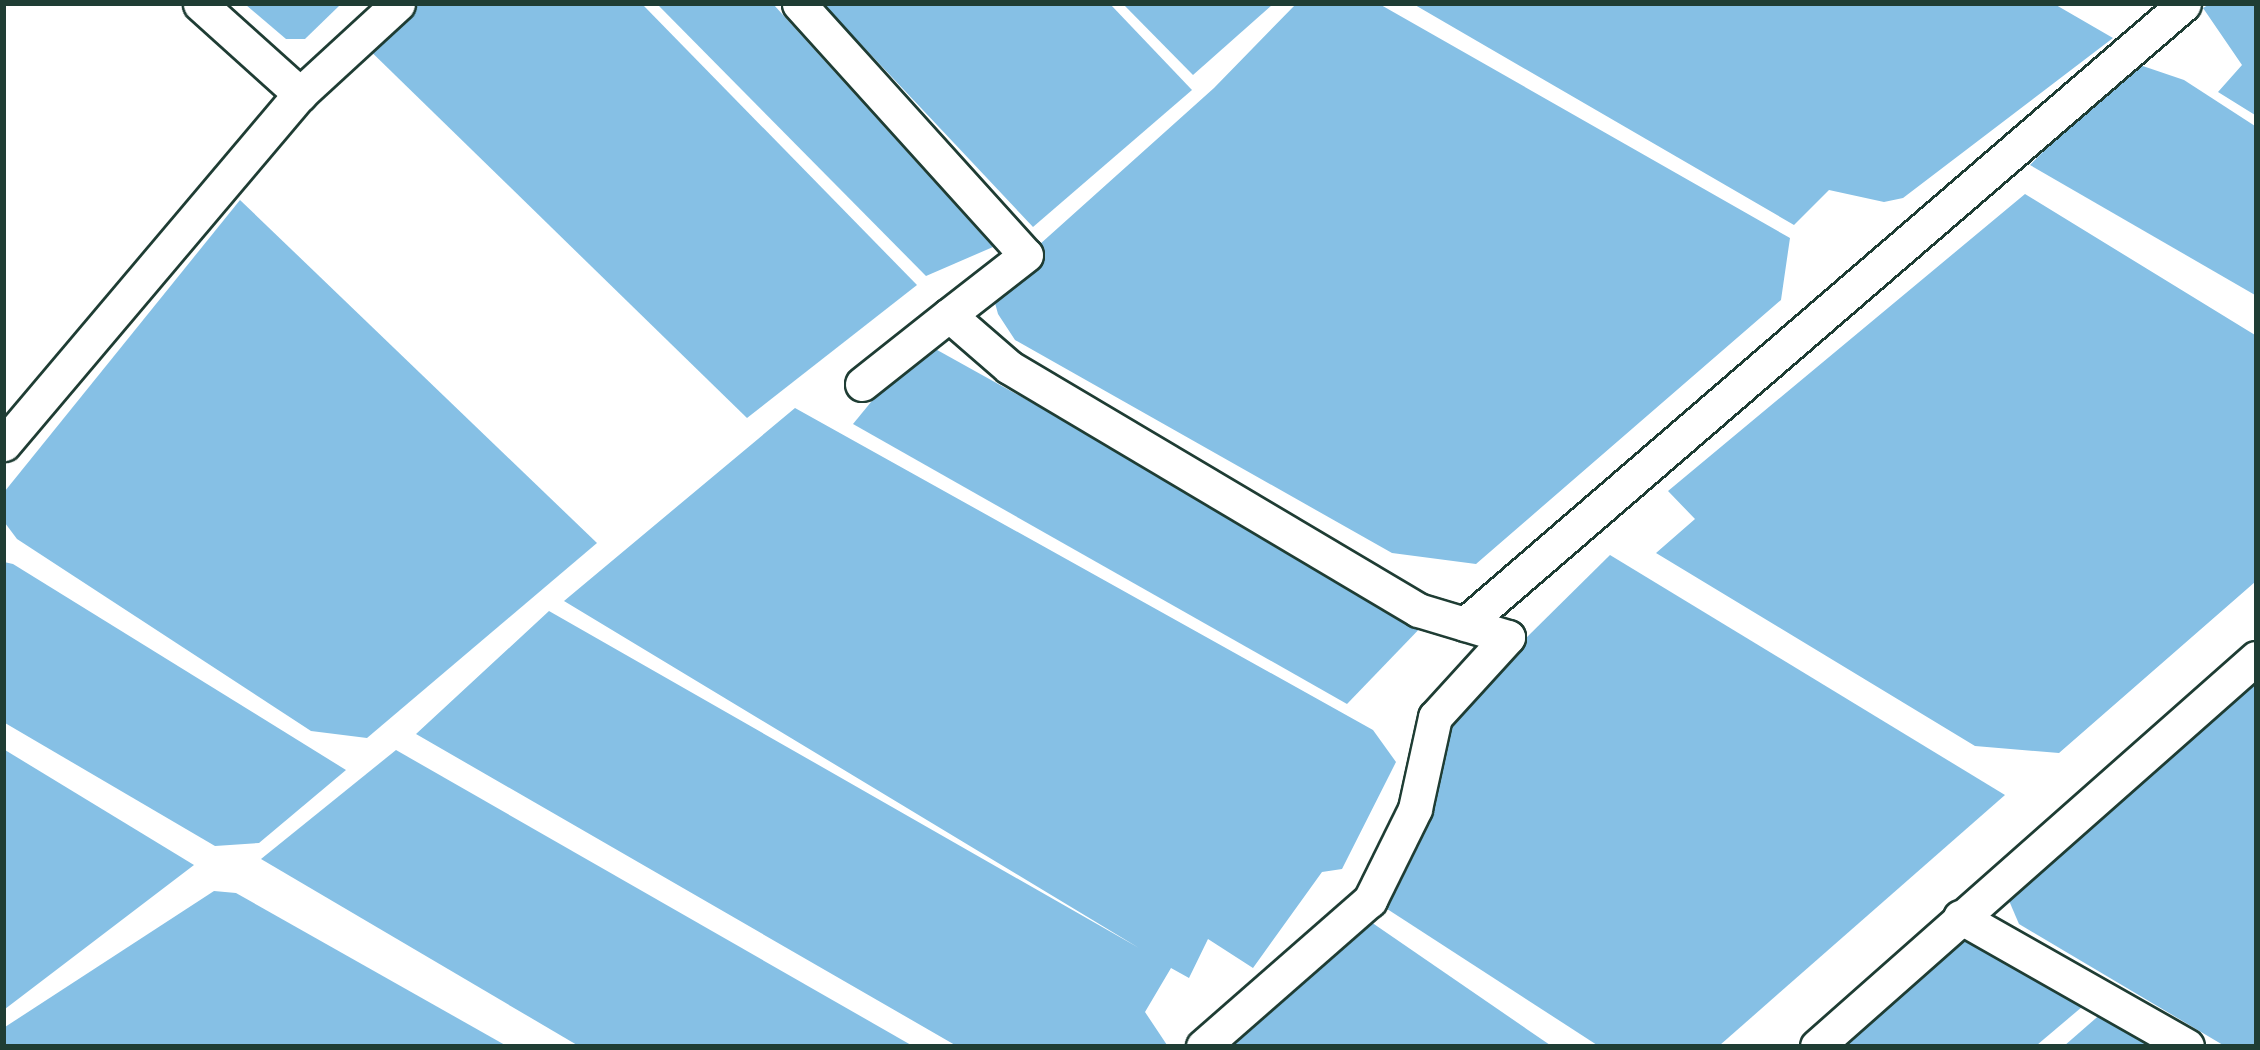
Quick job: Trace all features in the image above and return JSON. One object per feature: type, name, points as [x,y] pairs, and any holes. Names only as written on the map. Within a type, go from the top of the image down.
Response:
[{"type":"lane","points":[[200,4],[300,94]]},
{"type":"lane","points":[[4,444],[300,94],[398,4]]},
{"type":"lane","points":[[799,4],[1026,255],[862,384]]},
{"type":"lane","points":[[1465,624],[2184,4]]},
{"type":"lane","points":[[948,315],[1009,367],[1418,610],[1509,637],[1435,717],[1415,809],[1370,900],[1203,1046]]},
{"type":"lane","points":[[1817,1046],[1960,917],[2256,658]]},
{"type":"lane","points":[[1960,917],[2187,1046]]},
{"type":"water","points":[[246,5],[340,5],[305,39],[286,39]]},
{"type":"water","points":[[393,5],[643,5],[917,285],[747,418],[356,37]]},
{"type":"water","points":[[658,5],[774,5],[993,247],[926,276]]},
{"type":"water","points":[[824,5],[1111,5],[1192,90],[1033,227]]},
{"type":"water","points":[[1124,5],[1272,5],[1193,75]]},
{"type":"water","points":[[1295,5],[1381,5],[1790,238],[1781,300],[1476,564],[1392,553],[1015,340],[998,314],[992,292],[1020,262],[1214,88]]},
{"type":"water","points":[[1415,5],[2056,5],[2113,38],[1903,198],[1884,202],[1829,190],[1794,225]]},
{"type":"water","points":[[2208,5],[2255,5],[2255,115],[2218,92],[2242,65],[2203,8]]},
{"type":"water","points":[[2131,62],[2184,80],[2255,126],[2255,295],[2030,165]]},
{"type":"water","points":[[2025,194],[2255,335],[2255,582],[2059,753],[1975,746],[1656,553],[1695,519],[1668,491]]},
{"type":"water","points":[[240,200],[597,543],[367,738],[311,731],[17,539],[5,523],[5,491]]},
{"type":"water","points":[[921,341],[1426,622],[1347,704],[853,424]]},
{"type":"water","points":[[795,408],[1373,730],[1396,762],[1342,869],[1322,872],[1253,968],[1208,939],[1189,978],[1171,968],[1145,1012],[1167,1045],[955,1045],[416,734],[549,611],[1139,948],[564,601]]},
{"type":"water","points":[[1610,555],[2005,795],[1720,1045],[1597,1045],[1381,905],[1443,720]]},
{"type":"water","points":[[4,562],[13,564],[346,770],[259,843],[215,846],[5,723]]},
{"type":"water","points":[[2255,644],[2255,1045],[2223,1045],[2019,924],[2001,882]]},
{"type":"water","points":[[5,750],[194,865],[5,1009]]},
{"type":"water","points":[[396,750],[911,1045],[577,1045],[261,859]]},
{"type":"water","points":[[214,891],[236,893],[505,1045],[5,1045],[5,1027]]},
{"type":"water","points":[[1371,922],[1550,1045],[1196,1046],[1322,924]]},
{"type":"water","points":[[1968,927],[2089,1001],[2037,1045],[1837,1046]]},
{"type":"water","points":[[2103,1012],[2158,1046],[2064,1046]]}]
